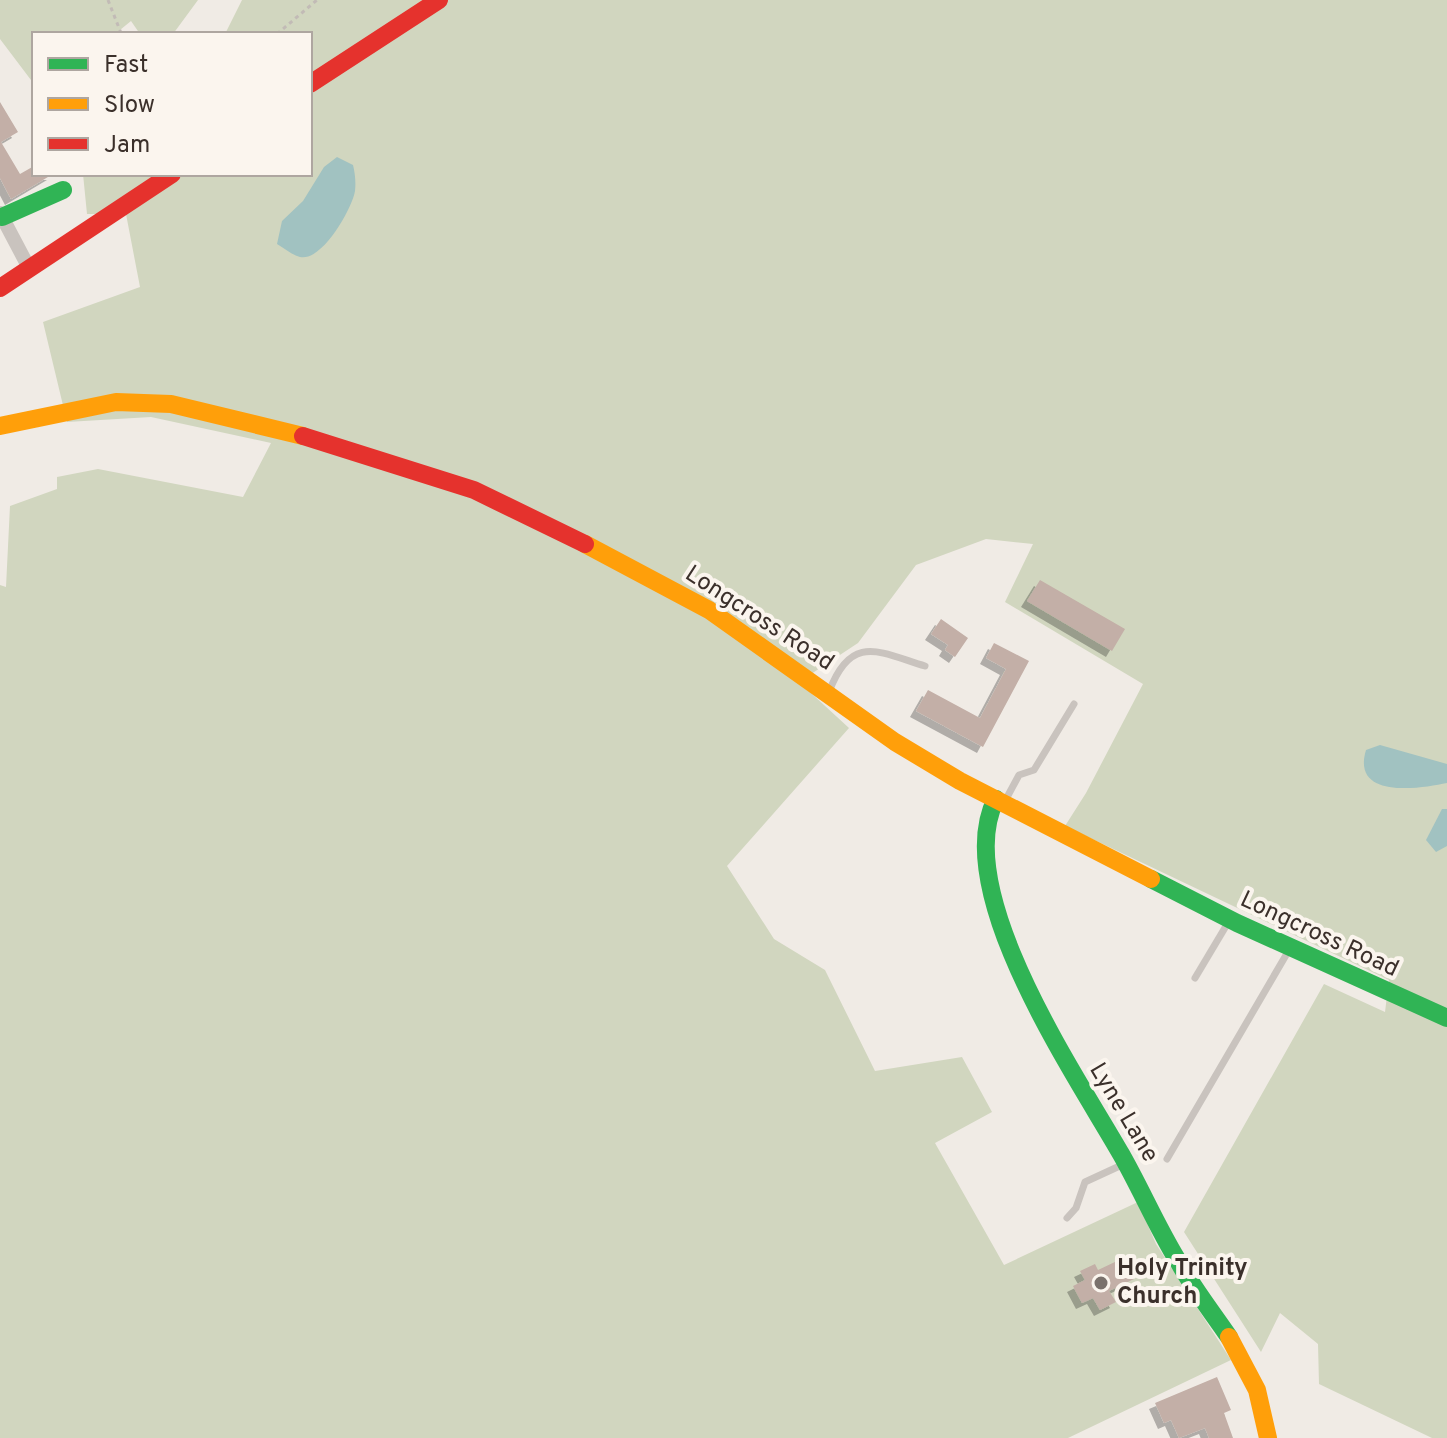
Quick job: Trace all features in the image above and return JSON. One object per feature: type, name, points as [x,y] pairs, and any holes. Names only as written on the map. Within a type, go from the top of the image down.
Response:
[{"type":"main road","points":[[312,83],[439,0]]},
{"type":"main road","points":[[0,288],[169,176]]},
{"type":"main road","points":[[1,216],[63,190]]},
{"type":"main road","name":"Longcross Road","points":[[0,426],[116,402],[171,404],[281,429],[474,490],[547,524],[709,610],[895,742],[1000,801],[1291,949],[1447,1018]]},
{"type":"main road","name":"Lyne Lane","points":[[1000,801],[983,831],[1006,944],[1051,1039],[1126,1163],[1178,1262],[1250,1371],[1263,1406],[1268,1438]]},
{"type":"street","points":[[1,216],[29,268]]},
{"type":"lane","points":[[829,694],[840,667],[858,655],[887,651],[925,666]]},
{"type":"lane","points":[[1000,801],[1019,775],[1034,770],[1074,704]]},
{"type":"lane","points":[[1195,978],[1230,919]]},
{"type":"lane","points":[[1167,1159],[1291,949]]},
{"type":"lane","points":[[1067,1218],[1076,1208],[1085,1182],[1126,1163]]},
{"type":"path","points":[[108,0],[121,32]]},
{"type":"path","points":[[279,32],[317,0]]},
{"type":"green space","points":[[0,0],[198,0],[174,32],[139,32],[131,21],[117,32],[32,32],[32,81],[0,39]]},
{"type":"green space","points":[[242,0],[1447,0],[1447,1438],[1432,1438],[1319,1384],[1318,1344],[1280,1313],[1261,1352],[1184,1232],[1324,984],[1385,1012],[1389,980],[1065,826],[1086,793],[1143,684],[1005,602],[1033,544],[986,539],[916,565],[858,643],[799,682],[849,728],[727,866],[774,939],[825,970],[875,1071],[962,1057],[992,1112],[935,1143],[1004,1265],[1138,1202],[1156,1244],[1231,1360],[1068,1438],[0,1438],[0,585],[6,587],[10,506],[57,489],[57,477],[98,469],[243,497],[271,443],[151,417],[67,422],[43,322],[140,287],[126,214],[87,214],[83,176],[312,176],[312,32],[226,32]]},
{"type":"water","points":[[337,157],[353,165],[353,199],[335,233],[326,243],[309,256],[297,256],[277,244],[282,221],[303,201],[324,167]]},
{"type":"water","points":[[1380,745],[1447,764],[1447,783],[1405,788],[1378,784],[1368,777],[1364,766],[1366,750]]},
{"type":"water","points":[[1442,809],[1447,809],[1447,846],[1436,852],[1426,840]]},
{"type":"building","points":[[0,102],[18,132],[1,142],[20,174],[32,167],[32,176],[50,176],[11,199],[0,178]]},
{"type":"building","points":[[1040,580],[1125,629],[1112,651],[1027,601]]},
{"type":"building","points":[[941,619],[968,638],[955,657],[945,650],[948,645],[931,634]]},
{"type":"building","points":[[994,643],[1029,661],[983,747],[916,711],[928,690],[980,718],[1006,669],[986,658]]},
{"type":"building","name":"Holy Trinity Church","points":[[1117,1261],[1120,1267],[1127,1264],[1134,1279],[1109,1291],[1116,1302],[1100,1310],[1093,1298],[1082,1303],[1073,1286],[1085,1280],[1080,1271],[1095,1264],[1098,1270]]},
{"type":"building","points":[[1217,1377],[1231,1410],[1224,1413],[1233,1438],[1209,1438],[1205,1428],[1179,1438],[1171,1420],[1164,1423],[1155,1403]]},
{"type":"traffic: fast","points":[[2,217],[63,190]]},
{"type":"traffic: fast","points":[[996,799],[986,837],[989,882],[1003,930],[1024,981],[1170,1248],[1229,1337]]},
{"type":"traffic: fast","points":[[1151,879],[1237,923],[1447,1018]]},
{"type":"traffic: slow","points":[[0,426],[116,402],[171,404],[303,436]]},
{"type":"traffic: slow","points":[[585,544],[709,610],[895,742],[960,781],[1151,879]]},
{"type":"traffic: slow","points":[[1229,1337],[1257,1390],[1268,1438]]},
{"type":"traffic: jam","points":[[312,83],[439,0]]},
{"type":"traffic: jam","points":[[0,288],[169,176]]},
{"type":"traffic: jam","points":[[303,436],[474,490],[585,544]]},
{"type":"place","name":"Holy Trinity Church","points":[[1101,1283]]}]
